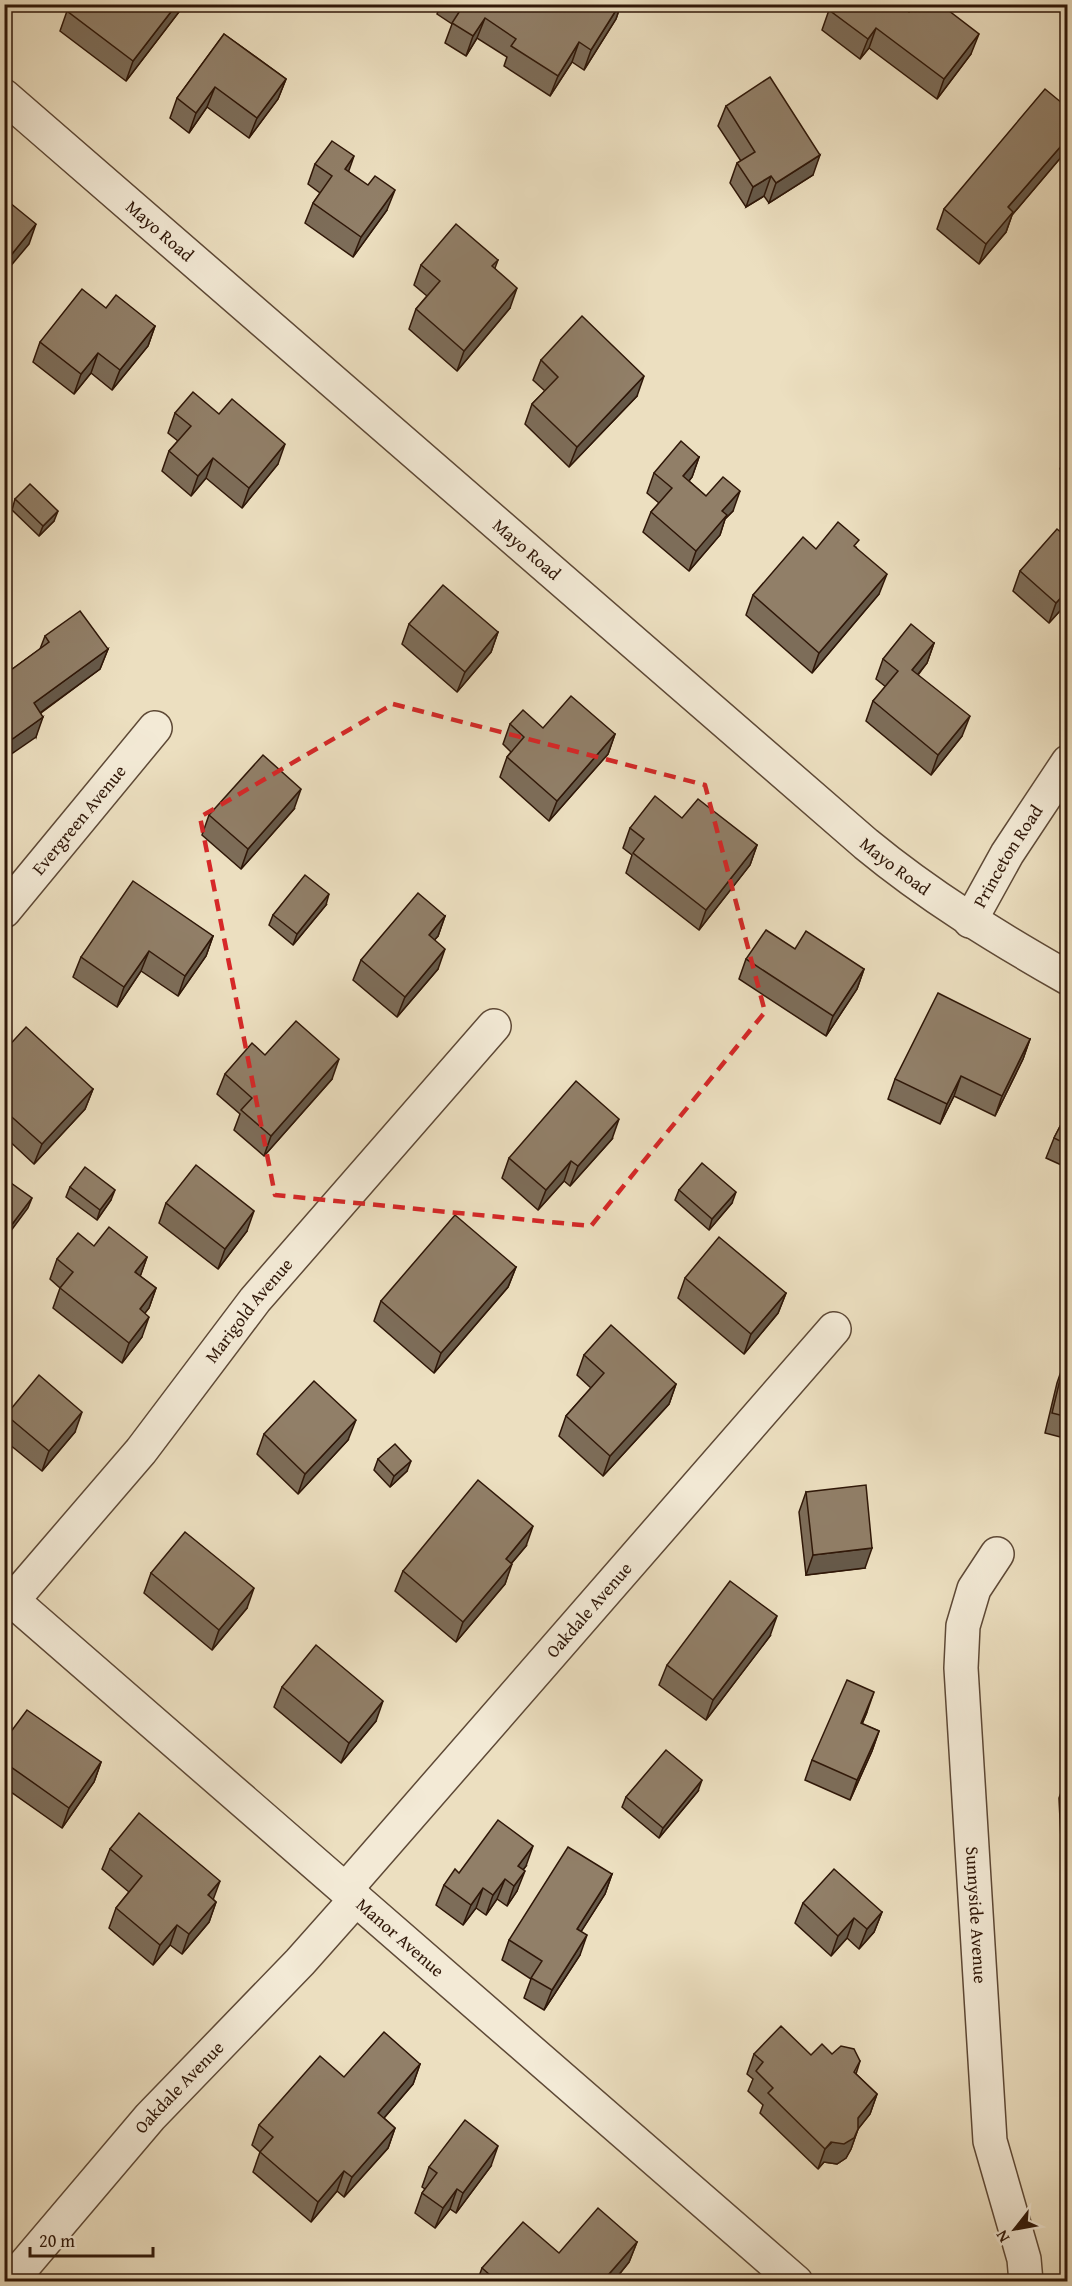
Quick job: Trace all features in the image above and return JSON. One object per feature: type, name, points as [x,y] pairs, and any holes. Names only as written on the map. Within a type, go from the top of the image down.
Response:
[{"type":"street","name":"Mayo Road","points":[[4,96],[914,884],[970,921],[1068,978]]},
{"type":"street","name":"Evergreen Avenue","points":[[4,911],[154,728]]},
{"type":"street","name":"Princeton Road","points":[[970,921],[1006,854],[1068,762]]},
{"type":"street","name":"Marigold Avenue","points":[[8,1597],[141,1451],[255,1300],[494,1026]]},
{"type":"street","name":"Oakdale Avenue","points":[[10,2282],[60,2220],[150,2117],[300,1962],[351,1894],[834,1329]]},
{"type":"street","name":"Sunnyside Avenue","points":[[997,1554],[974,1589],[963,1626],[961,1668],[990,2141],[1024,2259],[1026,2282]]},
{"type":"street","name":"Manor Avenue","points":[[8,1597],[796,2282]]},
{"type":"highlighted area","points":[[393,704],[705,785],[765,1012],[591,1226],[275,1195],[200,817]]},
{"type":"building","points":[[72,4],[177,4],[133,61],[67,11]]},
{"type":"building","points":[[461,4],[620,4],[591,50],[579,42],[558,76],[511,46],[516,39],[485,18],[473,36],[452,23],[463,6]]},
{"type":"building","points":[[833,4],[899,4],[909,12],[915,4],[940,4],[979,34],[944,79],[876,28],[868,39],[829,10]]},
{"type":"building","points":[[224,34],[286,79],[257,118],[215,87],[196,113],[177,98]]},
{"type":"building","points":[[770,77],[820,155],[776,183],[771,176],[753,187],[737,163],[755,152],[726,106]]},
{"type":"building","points":[[1045,89],[1068,108],[1068,138],[1008,207],[1013,212],[986,244],[944,209]]},
{"type":"building","points":[[332,141],[354,156],[345,169],[368,185],[375,176],[395,190],[361,237],[313,203],[332,176],[315,164]]},
{"type":"building","points":[[4,198],[36,224],[4,264]]},
{"type":"building","points":[[456,224],[498,260],[492,266],[517,288],[464,351],[416,309],[440,281],[421,265]]},
{"type":"building","points":[[82,289],[106,308],[116,295],[155,326],[120,370],[98,353],[81,374],[40,342]]},
{"type":"building","points":[[582,316],[644,376],[577,447],[532,404],[558,377],[541,360]]},
{"type":"building","points":[[193,392],[219,414],[232,399],[285,444],[249,488],[213,458],[198,476],[169,451],[191,426],[175,413]]},
{"type":"building","points":[[681,441],[699,457],[683,476],[706,496],[723,477],[740,491],[722,511],[727,515],[696,551],[651,512],[672,488],[654,473]]},
{"type":"building","points":[[30,484],[58,511],[43,526],[15,499]]},
{"type":"building","points":[[838,522],[859,540],[854,546],[887,574],[819,653],[753,595],[803,537],[816,549]]},
{"type":"building","points":[[1057,529],[1068,538],[1068,590],[1056,603],[1020,571]]},
{"type":"building","points":[[443,585],[498,632],[465,672],[409,624]]},
{"type":"building","points":[[80,611],[108,649],[34,703],[43,717],[4,745],[4,666],[7,664],[11,670],[49,642],[45,636]]},
{"type":"building","points":[[911,624],[934,643],[912,670],[970,716],[938,755],[873,701],[898,671],[883,659]]},
{"type":"building","points":[[571,696],[615,734],[557,801],[507,757],[524,737],[510,724],[523,710],[543,728]]},
{"type":"building","points":[[263,755],[301,789],[248,849],[209,815]]},
{"type":"building","points":[[655,796],[682,818],[698,799],[757,845],[706,910],[633,853],[644,839],[630,828]]},
{"type":"building","points":[[305,875],[329,894],[297,934],[273,915]]},
{"type":"building","points":[[133,881],[213,936],[185,976],[149,951],[124,987],[81,957]]},
{"type":"building","points":[[418,893],[445,916],[429,935],[445,949],[405,997],[361,960]]},
{"type":"building","points":[[766,930],[795,949],[806,931],[864,969],[833,1016],[746,959]]},
{"type":"building","points":[[938,993],[1030,1039],[1002,1096],[961,1076],[947,1104],[895,1079]]},
{"type":"building","points":[[296,1021],[339,1059],[271,1136],[241,1110],[252,1098],[225,1074],[252,1043],[265,1055]]},
{"type":"building","points":[[26,1027],[93,1089],[42,1144],[4,1110],[4,1051]]},
{"type":"building","points":[[576,1081],[619,1119],[578,1166],[571,1161],[546,1190],[509,1158]]},
{"type":"building","points":[[1068,1111],[1068,1145],[1054,1138]]},
{"type":"building","points":[[702,1163],[736,1192],[712,1219],[679,1190]]},
{"type":"building","points":[[196,1165],[254,1211],[225,1249],[166,1203]]},
{"type":"building","points":[[85,1167],[115,1190],[100,1210],[70,1187]]},
{"type":"building","points":[[4,1178],[32,1198],[7,1231],[4,1229]]},
{"type":"building","points":[[455,1215],[516,1267],[441,1353],[381,1301]]},
{"type":"building","points":[[109,1227],[147,1257],[135,1272],[156,1288],[140,1309],[149,1317],[129,1343],[60,1288],[73,1272],[57,1259],[78,1233],[94,1246]]},
{"type":"building","points":[[719,1237],[786,1293],[751,1334],[685,1278]]},
{"type":"building","points":[[611,1325],[676,1384],[610,1456],[566,1416],[604,1373],[584,1355]]},
{"type":"building","points":[[1064,1363],[1068,1364],[1068,1417],[1052,1413]]},
{"type":"building","points":[[39,1375],[82,1412],[49,1451],[6,1415]]},
{"type":"building","points":[[314,1381],[356,1420],[305,1474],[264,1434]]},
{"type":"building","points":[[395,1444],[411,1461],[394,1476],[378,1459]]},
{"type":"building","points":[[478,1480],[533,1526],[506,1559],[512,1564],[463,1622],[403,1571]]},
{"type":"building","points":[[866,1485],[872,1548],[813,1555],[806,1492]]},
{"type":"building","points":[[185,1532],[254,1588],[219,1630],[151,1573]]},
{"type":"building","points":[[730,1581],[777,1616],[713,1700],[667,1665]]},
{"type":"building","points":[[316,1645],[383,1701],[349,1743],[282,1687]]},
{"type":"building","points":[[847,1680],[874,1692],[861,1723],[879,1731],[857,1780],[812,1760]]},
{"type":"building","points":[[27,1710],[101,1762],[69,1808],[4,1762],[4,1741]]},
{"type":"building","points":[[666,1750],[702,1780],[663,1828],[626,1797]]},
{"type":"building","points":[[1066,1778],[1068,1778],[1068,1803]]},
{"type":"building","points":[[139,1813],[220,1881],[208,1895],[216,1902],[189,1934],[177,1925],[160,1945],[116,1908],[142,1876],[110,1849]]},
{"type":"building","points":[[498,1820],[533,1846],[518,1866],[525,1871],[514,1886],[505,1879],[493,1895],[483,1888],[471,1905],[444,1885],[455,1869],[459,1873]]},
{"type":"building","points":[[568,1847],[612,1874],[577,1929],[587,1935],[552,1990],[531,1978],[542,1961],[509,1940]]},
{"type":"building","points":[[834,1869],[882,1912],[867,1929],[854,1918],[838,1936],[803,1903]]},
{"type":"building","points":[[781,2026],[811,2055],[822,2044],[832,2054],[841,2046],[854,2049],[860,2061],[854,2072],[877,2094],[858,2118],[858,2129],[854,2138],[844,2144],[831,2142],[825,2149],[768,2093],[773,2088],[756,2071],[763,2062],[754,2054]]},
{"type":"building","points":[[384,2032],[420,2064],[378,2113],[395,2128],[352,2177],[344,2171],[318,2202],[260,2152],[273,2137],[259,2125],[320,2056],[344,2077]]},
{"type":"building","points":[[465,2120],[498,2146],[463,2193],[457,2189],[443,2208],[422,2193],[437,2173],[429,2167]]},
{"type":"building","points":[[598,2208],[637,2242],[602,2282],[498,2282],[482,2268],[523,2222],[559,2253]]}]
